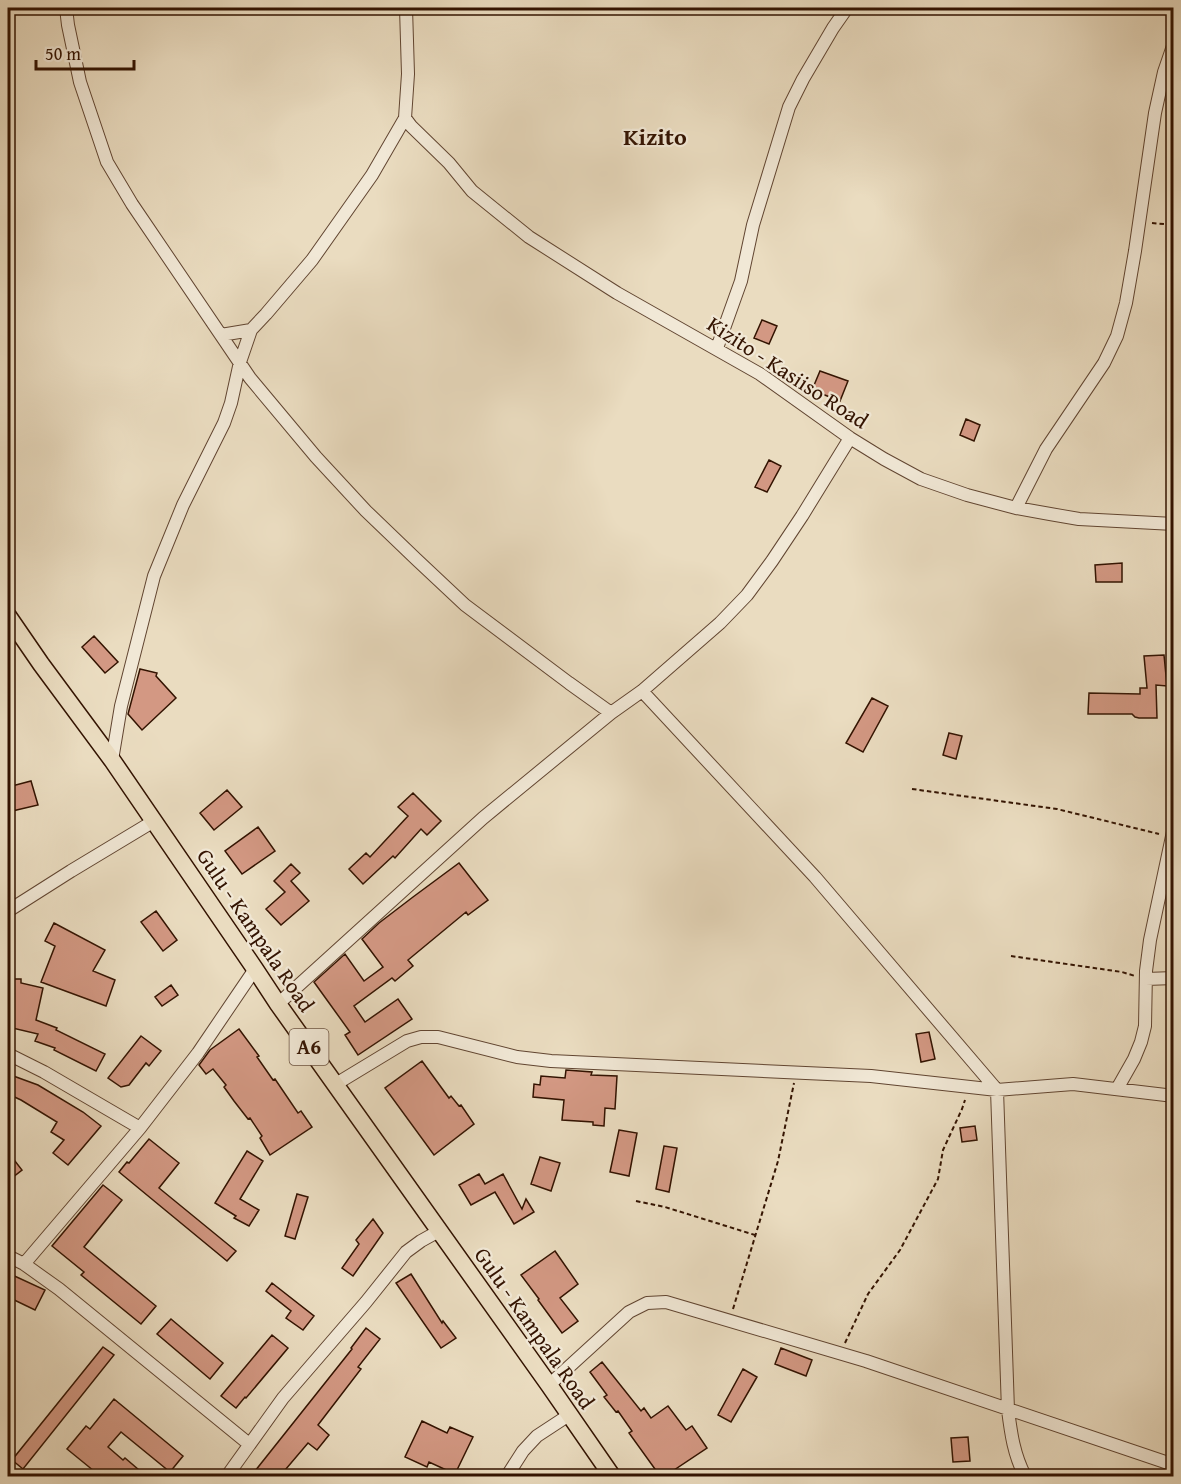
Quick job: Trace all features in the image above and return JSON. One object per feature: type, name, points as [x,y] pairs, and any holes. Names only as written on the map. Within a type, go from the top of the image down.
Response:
[{"type":"main road","name":"Gulu - Kampala Road","points":[[8,616],[112,760],[278,1004],[612,1476]]},
{"type":"street","points":[[66,8],[80,82],[107,162],[132,204],[250,378],[316,457],[416,560],[465,605],[612,713]]},
{"type":"street","points":[[112,760],[121,706],[154,576],[183,505],[224,423],[251,330],[312,260],[372,175],[405,118],[408,74],[406,8]]},
{"type":"street","points":[[717,348],[741,281],[753,225],[789,107],[803,79],[847,8]]},
{"type":"street","points":[[1016,508],[1046,449],[1104,363],[1118,336],[1126,303],[1155,113],[1173,42]]},
{"type":"street","name":"Kizito - Kasiiso Road","points":[[405,118],[449,162],[472,191],[529,237],[617,293],[760,374],[849,438],[921,479],[967,495],[1016,508],[1079,519],[1173,524]]},
{"type":"street","points":[[221,334],[251,330]]},
{"type":"street","points":[[278,1004],[483,818],[642,691],[720,623],[747,595],[772,561],[849,438]]},
{"type":"street","points":[[642,691],[815,878],[997,1090],[1008,1410],[1012,1443],[1025,1476]]},
{"type":"street","points":[[8,911],[154,821]]},
{"type":"street","points":[[1117,1089],[1134,1059],[1145,1026],[1150,940],[1172,832]]},
{"type":"street","points":[[24,1264],[140,1128],[198,1053],[255,969]]},
{"type":"street","points":[[1146,979],[1173,978]]},
{"type":"street","points":[[336,1084],[408,1041],[421,1037],[438,1037],[517,1057],[551,1061],[872,1076],[997,1090],[1073,1084],[1173,1096]]},
{"type":"street","points":[[8,1053],[140,1128]]},
{"type":"street","points":[[226,1476],[283,1398],[406,1252],[439,1231]]},
{"type":"street","points":[[8,1256],[24,1264],[91,1314],[249,1444]]},
{"type":"street","points":[[549,1385],[629,1312],[647,1303],[666,1302],[839,1353],[1173,1465]]},
{"type":"street","points":[[507,1476],[523,1451],[537,1436],[570,1415]]},
{"type":"path","points":[[1139,221],[1173,225]]},
{"type":"path","points":[[912,789],[1057,808],[1172,832]]},
{"type":"path","points":[[1011,956],[1122,972],[1146,979]]},
{"type":"path","points":[[730,1320],[778,1161],[796,1072]]},
{"type":"path","points":[[839,1353],[868,1294],[900,1250],[938,1179],[943,1150],[962,1109],[968,1087]]},
{"type":"path","points":[[636,1201],[755,1236]]},
{"type":"building","points":[[762,320],[777,326],[769,344],[754,338]]},
{"type":"building","points":[[820,371],[848,381],[840,401],[812,390]]},
{"type":"building","points":[[966,419],[980,425],[974,441],[960,435]]},
{"type":"building","points":[[769,460],[781,466],[767,492],[755,487]]},
{"type":"building","points":[[1122,563],[1122,582],[1096,582],[1095,565]]},
{"type":"building","points":[[94,636],[118,662],[105,673],[82,647]]},
{"type":"building","points":[[1164,655],[1167,686],[1156,685],[1157,718],[1139,718],[1132,714],[1088,714],[1089,693],[1140,694],[1140,688],[1147,688],[1144,656]]},
{"type":"building","points":[[140,669],[157,673],[156,676],[176,698],[142,730],[128,714]]},
{"type":"building","points":[[872,698],[888,706],[863,752],[846,743]]},
{"type":"building","points":[[949,733],[962,736],[956,759],[943,755]]},
{"type":"building","points":[[31,781],[38,805],[8,812],[8,787]]},
{"type":"building","points":[[227,790],[242,807],[214,830],[200,813]]},
{"type":"building","points":[[413,793],[441,821],[427,835],[421,829],[395,858],[393,856],[363,884],[349,869],[366,853],[370,857],[408,816],[398,807]]},
{"type":"building","points":[[258,827],[275,851],[242,874],[225,851]]},
{"type":"building","points":[[459,863],[488,900],[468,915],[466,912],[408,960],[413,966],[395,981],[392,978],[354,1006],[365,1022],[398,999],[412,1019],[358,1055],[345,1035],[350,1032],[314,982],[345,954],[364,981],[383,967],[362,939],[379,923]]},
{"type":"building","points":[[291,864],[300,873],[291,881],[309,901],[281,925],[266,909],[285,892],[274,881]]},
{"type":"building","points":[[156,911],[177,940],[163,951],[141,922]]},
{"type":"building","points":[[54,923],[105,950],[93,971],[115,980],[106,1006],[41,982],[55,946],[45,941]]},
{"type":"building","points":[[9,979],[21,979],[21,983],[43,988],[36,1020],[57,1028],[56,1030],[105,1054],[96,1071],[54,1050],[55,1048],[35,1041],[38,1034],[8,1027]]},
{"type":"building","points":[[171,985],[178,995],[162,1006],[155,997]]},
{"type":"building","points":[[239,1029],[273,1080],[275,1079],[298,1113],[301,1111],[312,1127],[270,1155],[260,1138],[262,1136],[224,1087],[226,1085],[213,1069],[206,1074],[199,1065],[210,1050]]},
{"type":"building","points":[[929,1032],[935,1059],[921,1062],[916,1034]]},
{"type":"building","points":[[141,1036],[161,1051],[149,1066],[146,1063],[129,1085],[121,1087],[108,1078]]},
{"type":"building","points":[[422,1061],[449,1098],[451,1096],[459,1106],[461,1105],[474,1124],[434,1155],[385,1088]]},
{"type":"building","points":[[566,1070],[592,1072],[591,1075],[617,1076],[615,1109],[605,1108],[604,1126],[593,1125],[593,1122],[562,1120],[564,1100],[533,1097],[534,1084],[540,1085],[541,1076],[565,1078]]},
{"type":"building","points":[[8,1074],[38,1085],[83,1112],[101,1126],[68,1165],[53,1153],[64,1140],[51,1132],[57,1122],[8,1094]]},
{"type":"building","points":[[975,1126],[977,1140],[962,1142],[960,1128]]},
{"type":"building","points":[[619,1130],[637,1133],[629,1176],[610,1172]]},
{"type":"building","points":[[149,1139],[179,1163],[159,1188],[236,1251],[227,1261],[119,1172]]},
{"type":"building","points":[[664,1146],[677,1148],[669,1192],[656,1189]]},
{"type":"building","points":[[247,1151],[263,1161],[240,1199],[259,1210],[249,1226],[215,1203]]},
{"type":"building","points":[[8,1152],[22,1170],[8,1181]]},
{"type":"building","points":[[540,1157],[560,1163],[551,1191],[531,1184]]},
{"type":"building","points":[[479,1174],[485,1184],[503,1174],[522,1209],[526,1199],[534,1212],[514,1224],[495,1192],[471,1205],[459,1185]]},
{"type":"building","points":[[103,1185],[122,1200],[84,1247],[156,1306],[141,1324],[81,1275],[84,1272],[52,1246]]},
{"type":"building","points":[[297,1194],[308,1197],[295,1239],[285,1236]]},
{"type":"building","points":[[373,1219],[383,1233],[353,1276],[342,1268],[359,1244],[356,1240]]},
{"type":"building","points":[[555,1251],[578,1284],[560,1298],[578,1321],[562,1333],[521,1275]]},
{"type":"building","points":[[8,1273],[45,1290],[35,1310],[8,1297]]},
{"type":"building","points":[[411,1274],[442,1323],[443,1321],[456,1338],[441,1348],[396,1283]]},
{"type":"building","points":[[272,1283],[314,1316],[303,1330],[286,1318],[291,1311],[266,1291]]},
{"type":"building","points":[[171,1319],[223,1363],[210,1379],[157,1334]]},
{"type":"building","points":[[366,1328],[380,1339],[358,1367],[361,1369],[318,1425],[329,1435],[317,1450],[308,1443],[280,1476],[251,1476],[352,1349]]},
{"type":"building","points":[[272,1335],[288,1348],[236,1408],[221,1396]]},
{"type":"building","points":[[103,1347],[114,1355],[23,1469],[12,1460]]},
{"type":"building","points":[[781,1348],[812,1360],[806,1376],[775,1364]]},
{"type":"building","points":[[602,1362],[641,1411],[644,1408],[651,1418],[668,1406],[686,1430],[692,1426],[707,1448],[665,1476],[660,1476],[629,1433],[632,1431],[618,1411],[616,1412],[604,1397],[607,1395],[590,1372]]},
{"type":"building","points":[[743,1369],[757,1377],[731,1422],[718,1415]]},
{"type":"building","points":[[114,1399],[183,1456],[170,1472],[121,1432],[108,1447],[146,1476],[90,1476],[94,1471],[67,1449],[86,1426],[90,1429]]},
{"type":"building","points":[[422,1421],[447,1433],[450,1427],[473,1437],[455,1474],[429,1462],[427,1467],[405,1457]]},
{"type":"building","points":[[968,1437],[970,1461],[953,1462],[951,1438]]},
{"type":"district","name":"Kizito","points":[[655,137]]}]
